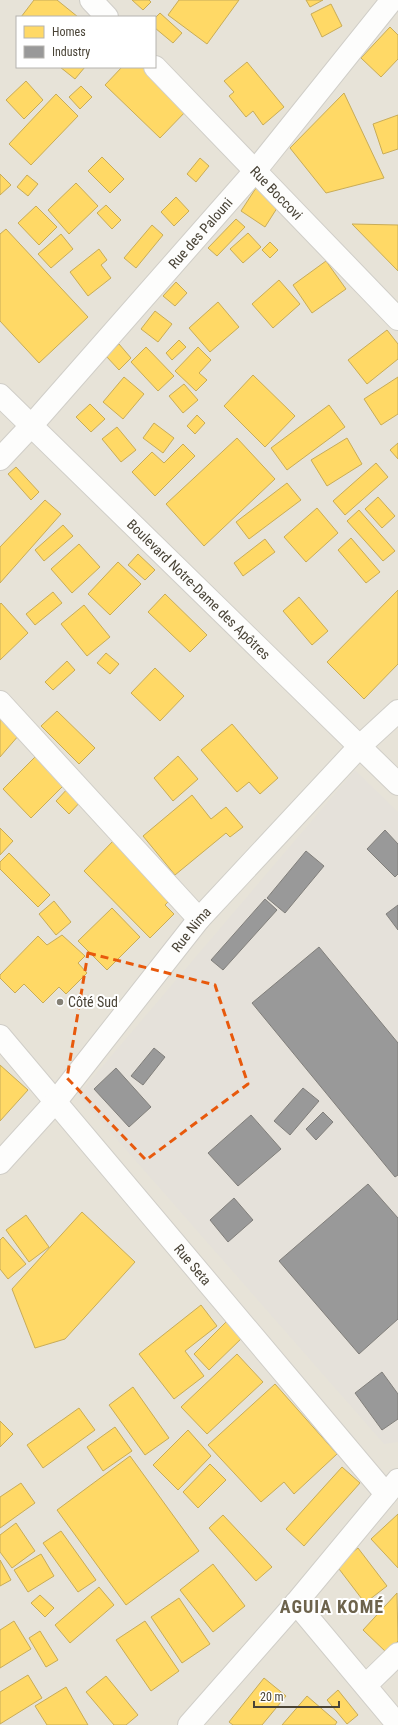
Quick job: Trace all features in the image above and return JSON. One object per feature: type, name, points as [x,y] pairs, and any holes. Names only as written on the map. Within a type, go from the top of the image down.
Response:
[{"type":"street","points":[[91,0],[106,16]]},
{"type":"street","name":"Rue des Palouni","points":[[0,459],[31,426],[255,171],[392,0]]},
{"type":"street","name":"Rue Boccovi","points":[[156,68],[398,319]]},
{"type":"street","name":"Boulevard Notre-Dame des Apôtres","points":[[0,395],[398,784]]},
{"type":"street","points":[[0,702],[199,919]]},
{"type":"street","name":"Rue Nima","points":[[0,1162],[56,1101],[199,919],[360,746],[398,711]]},
{"type":"street","name":"Rue Seta","points":[[0,1036],[392,1487]]},
{"type":"street","points":[[189,1725],[296,1603],[392,1487]]},
{"type":"street","points":[[296,1603],[398,1724]]},
{"type":"street","points":[[366,1685],[398,1654]]},
{"type":"highlighted area","points":[[88,953],[215,985],[248,1084],[146,1160],[67,1078]]},
{"type":"shaded area","points":[[0,0],[398,0],[398,1725],[0,1725]]},
{"type":"shaded area","points":[[355,770],[398,812],[398,1442],[384,1444],[78,1095]]},
{"type":"building: Homes","points":[[34,0],[57,0],[77,16],[22,16]]},
{"type":"building: Homes","points":[[132,0],[149,0],[151,2],[143,10]]},
{"type":"building: Homes","points":[[179,0],[239,0],[207,44],[168,15]]},
{"type":"building: Homes","points":[[306,0],[323,0],[310,7]]},
{"type":"building: Homes","points":[[331,4],[342,26],[322,37],[311,14]]},
{"type":"building: Homes","points":[[160,13],[182,33],[173,43],[156,29],[156,17]]},
{"type":"building: Homes","points":[[390,27],[398,35],[398,59],[381,77],[361,58]]},
{"type":"building: Homes","points":[[247,62],[284,107],[263,125],[253,111],[246,117],[229,96],[234,92],[224,81]]},
{"type":"building: Homes","points":[[61,68],[84,68],[75,79]]},
{"type":"building: Homes","points":[[121,68],[145,68],[188,109],[160,138],[105,85]]},
{"type":"building: Homes","points":[[26,81],[43,100],[24,119],[6,100]]},
{"type":"building: Homes","points":[[81,86],[92,97],[80,109],[69,97]]},
{"type":"building: Homes","points":[[344,93],[384,178],[326,193],[290,148]]},
{"type":"building: Homes","points":[[56,94],[78,116],[31,165],[9,144]]},
{"type":"building: Homes","points":[[398,115],[398,149],[383,154],[373,124]]},
{"type":"building: Homes","points":[[102,157],[124,179],[110,193],[88,171]]},
{"type":"building: Homes","points":[[200,158],[209,166],[196,182],[187,174]]},
{"type":"building: Homes","points":[[0,174],[11,185],[0,195]]},
{"type":"building: Homes","points":[[27,175],[38,184],[28,196],[17,187]]},
{"type":"building: Homes","points":[[76,183],[98,206],[69,234],[48,210]]},
{"type":"building: Homes","points":[[256,188],[279,205],[265,227],[241,211]]},
{"type":"building: Homes","points":[[176,197],[189,211],[174,226],[161,212]]},
{"type":"building: Homes","points":[[106,205],[121,220],[112,229],[97,213]]},
{"type":"building: Homes","points":[[36,206],[57,227],[39,245],[18,223]]},
{"type":"building: Homes","points":[[236,219],[245,227],[217,256],[208,248]]},
{"type":"building: Homes","points":[[352,224],[398,225],[398,271]]},
{"type":"building: Homes","points":[[152,225],[163,235],[136,268],[124,258]]},
{"type":"building: Homes","points":[[6,229],[88,317],[39,363],[0,321],[0,234]]},
{"type":"building: Homes","points":[[248,233],[261,247],[243,263],[230,249]]},
{"type":"building: Homes","points":[[61,234],[73,249],[51,268],[38,254]]},
{"type":"building: Homes","points":[[270,242],[278,250],[270,258],[262,250]]},
{"type":"building: Homes","points":[[99,249],[107,260],[101,265],[111,278],[88,296],[70,272]]},
{"type":"building: Homes","points":[[326,261],[346,289],[312,313],[293,285]]},
{"type":"building: Homes","points":[[279,280],[300,304],[273,328],[252,304]]},
{"type":"building: Homes","points":[[176,282],[187,293],[175,306],[163,296]]},
{"type":"building: Homes","points":[[218,302],[239,327],[210,352],[189,328]]},
{"type":"building: Homes","points":[[155,311],[172,324],[158,342],[141,329]]},
{"type":"building: Homes","points":[[387,330],[398,344],[398,359],[367,384],[348,360]]},
{"type":"building: Homes","points":[[179,340],[186,347],[172,360],[166,353]]},
{"type":"building: Homes","points":[[119,344],[131,358],[119,370],[106,356]]},
{"type":"building: Homes","points":[[146,347],[174,376],[158,391],[131,362]]},
{"type":"building: Homes","points":[[198,347],[211,360],[199,373],[207,380],[196,391],[175,371]]},
{"type":"building: Homes","points":[[253,375],[295,416],[265,447],[224,406]]},
{"type":"building: Homes","points":[[124,377],[144,394],[123,419],[103,402]]},
{"type":"building: Homes","points":[[398,377],[398,414],[381,425],[364,399]]},
{"type":"building: Homes","points":[[184,384],[198,400],[183,413],[169,396]]},
{"type":"building: Homes","points":[[90,404],[105,419],[91,432],[76,417]]},
{"type":"building: Homes","points":[[329,405],[345,427],[287,470],[271,448]]},
{"type":"building: Homes","points":[[197,415],[205,423],[195,434],[187,426]]},
{"type":"building: Homes","points":[[154,423],[174,438],[163,453],[143,438]]},
{"type":"building: Homes","points":[[117,427],[136,450],[121,462],[102,439]]},
{"type":"building: Homes","points":[[237,438],[275,479],[204,546],[166,504]]},
{"type":"building: Homes","points":[[347,438],[362,464],[327,486],[311,460]]},
{"type":"building: Homes","points":[[398,443],[398,459],[390,450]]},
{"type":"building: Homes","points":[[183,444],[195,456],[155,496],[132,472],[152,452],[164,463]]},
{"type":"building: Homes","points":[[376,463],[388,477],[345,515],[333,501]]},
{"type":"building: Homes","points":[[16,467],[39,492],[31,500],[8,474]]},
{"type":"building: Homes","points":[[287,483],[301,500],[249,539],[236,522]]},
{"type":"building: Homes","points":[[378,497],[395,516],[382,528],[365,509]]},
{"type":"building: Homes","points":[[45,500],[61,514],[0,583],[0,547]]},
{"type":"building: Homes","points":[[317,508],[338,533],[306,562],[284,537]]},
{"type":"building: Homes","points":[[359,510],[395,551],[383,561],[347,521]]},
{"type":"building: Homes","points":[[63,525],[73,536],[44,561],[35,550]]},
{"type":"building: Homes","points":[[351,538],[380,572],[366,583],[338,550]]},
{"type":"building: Homes","points":[[265,539],[275,552],[243,576],[234,563]]},
{"type":"building: Homes","points":[[79,544],[100,567],[72,593],[51,569]]},
{"type":"building: Homes","points":[[138,554],[155,570],[145,580],[128,565]]},
{"type":"building: Homes","points":[[118,562],[141,584],[110,615],[88,594]]},
{"type":"building: Homes","points":[[398,590],[398,664],[364,699],[327,662]]},
{"type":"building: Homes","points":[[53,592],[62,603],[35,625],[26,614]]},
{"type":"building: Homes","points":[[165,594],[207,635],[190,652],[148,612]]},
{"type":"building: Homes","points":[[299,597],[328,631],[312,645],[283,611]]},
{"type":"building: Homes","points":[[1,603],[28,633],[0,660],[0,604]]},
{"type":"building: Homes","points":[[84,605],[110,637],[87,656],[61,624]]},
{"type":"building: Homes","points":[[106,653],[119,664],[110,674],[97,663]]},
{"type":"building: Homes","points":[[67,661],[75,670],[53,690],[45,682]]},
{"type":"building: Homes","points":[[155,668],[184,696],[160,721],[131,693]]},
{"type":"building: Homes","points":[[57,711],[95,748],[79,764],[41,726]]},
{"type":"building: Homes","points":[[1,718],[19,735],[0,757],[0,719]]},
{"type":"building: Homes","points":[[232,724],[278,778],[260,794],[249,782],[237,792],[201,750]]},
{"type":"building: Homes","points":[[41,751],[69,780],[31,818],[3,789]]},
{"type":"building: Homes","points":[[178,756],[198,779],[173,801],[154,778]]},
{"type":"building: Homes","points":[[70,786],[83,799],[69,814],[56,801]]},
{"type":"building: Homes","points":[[192,795],[211,819],[226,807],[243,827],[230,837],[226,833],[175,875],[143,836]]},
{"type":"building: Homes","points":[[0,828],[13,841],[0,855]]},
{"type":"building: Homes","points":[[114,840],[172,898],[165,905],[174,914],[150,938],[84,871]]},
{"type":"building: Homes","points":[[9,853],[50,895],[38,907],[0,869],[0,862]]},
{"type":"building: Homes","points":[[54,901],[71,922],[56,935],[39,914]]},
{"type":"building: Homes","points":[[112,908],[140,937],[107,970],[78,941]]},
{"type":"building: Homes","points":[[62,935],[85,956],[78,963],[87,973],[66,994],[59,987],[43,1003],[24,984],[15,993],[0,978],[0,975],[38,936],[47,945]]},
{"type":"building: Homes","points":[[0,1065],[28,1090],[0,1121]]},
{"type":"building: Homes","points":[[82,1212],[135,1262],[65,1339],[35,1348],[12,1289]]},
{"type":"building: Homes","points":[[26,1215],[49,1247],[29,1262],[6,1230]]},
{"type":"building: Homes","points":[[3,1237],[26,1264],[8,1279],[0,1269],[0,1240]]},
{"type":"building: Homes","points":[[201,1305],[217,1326],[185,1351],[204,1376],[174,1399],[139,1354]]},
{"type":"building: Homes","points":[[228,1320],[244,1336],[209,1370],[194,1354]]},
{"type":"building: Homes","points":[[237,1354],[263,1382],[207,1434],[181,1407]]},
{"type":"building: Homes","points":[[275,1384],[337,1454],[294,1494],[284,1482],[261,1502],[208,1445]]},
{"type":"building: Homes","points":[[133,1387],[169,1438],[145,1455],[109,1405]]},
{"type":"building: Homes","points":[[79,1408],[95,1430],[43,1468],[27,1445]]},
{"type":"building: Homes","points":[[0,1421],[13,1434],[0,1447]]},
{"type":"building: Homes","points":[[115,1427],[132,1451],[103,1471],[87,1447]]},
{"type":"building: Homes","points":[[188,1430],[211,1456],[178,1490],[153,1465]]},
{"type":"building: Homes","points":[[130,1456],[199,1551],[126,1605],[57,1510]]},
{"type":"building: Homes","points":[[210,1464],[226,1480],[198,1508],[183,1492]]},
{"type":"building: Homes","points":[[342,1467],[360,1483],[304,1546],[286,1529]]},
{"type":"building: Homes","points":[[21,1483],[35,1503],[0,1528],[0,1497]]},
{"type":"building: Homes","points":[[398,1514],[398,1568],[371,1539]]},
{"type":"building: Homes","points":[[223,1515],[272,1567],[256,1581],[209,1528]]},
{"type":"building: Homes","points":[[16,1523],[35,1551],[12,1568],[0,1552],[0,1535]]},
{"type":"building: Homes","points":[[61,1531],[96,1580],[78,1592],[43,1543]]},
{"type":"building: Homes","points":[[358,1548],[387,1586],[365,1603],[336,1565]]},
{"type":"building: Homes","points":[[41,1554],[54,1576],[28,1592],[14,1570]]},
{"type":"building: Homes","points":[[0,1560],[11,1580],[0,1586]]},
{"type":"building: Homes","points":[[213,1564],[245,1606],[213,1632],[180,1590]]},
{"type":"building: Homes","points":[[99,1587],[114,1605],[70,1643],[55,1625]]},
{"type":"building: Homes","points":[[397,1593],[398,1641],[387,1653],[363,1630]]},
{"type":"building: Homes","points":[[40,1595],[54,1608],[45,1617],[31,1603]]},
{"type":"building: Homes","points":[[179,1598],[210,1644],[182,1663],[151,1617]]},
{"type":"building: Homes","points":[[14,1621],[31,1649],[0,1668],[0,1630]]},
{"type":"building: Homes","points":[[145,1621],[179,1671],[151,1691],[116,1640]]},
{"type":"building: Homes","points":[[40,1631],[58,1660],[46,1667],[29,1638]]},
{"type":"building: Homes","points":[[28,1675],[42,1698],[0,1724],[0,1692]]},
{"type":"building: Homes","points":[[106,1676],[138,1715],[126,1725],[114,1725],[86,1692]]},
{"type":"building: Homes","points":[[264,1678],[286,1696],[262,1725],[233,1725],[229,1722]]},
{"type":"building: Homes","points":[[66,1687],[88,1725],[47,1725],[35,1706]]},
{"type":"building: Homes","points":[[338,1690],[358,1715],[347,1724],[327,1700]]},
{"type":"building: Homes","points":[[307,1696],[337,1722],[335,1725],[282,1725]]},
{"type":"building: Industry","points":[[385,830],[398,844],[398,874],[395,877],[367,849]]},
{"type":"building: Industry","points":[[306,851],[324,866],[285,913],[267,898]]},
{"type":"building: Industry","points":[[265,899],[277,910],[223,970],[211,960]]},
{"type":"building: Industry","points":[[398,905],[398,930],[386,914]]},
{"type":"building: Industry","points":[[319,947],[398,1043],[398,1175],[395,1177],[252,1003]]},
{"type":"building: Industry","points":[[154,1048],[165,1057],[143,1085],[131,1076]]},
{"type":"building: Industry","points":[[116,1068],[151,1107],[129,1127],[94,1089]]},
{"type":"building: Industry","points":[[303,1088],[319,1101],[290,1135],[274,1121]]},
{"type":"building: Industry","points":[[323,1112],[333,1122],[316,1140],[306,1129]]},
{"type":"building: Industry","points":[[251,1115],[281,1149],[238,1186],[208,1153]]},
{"type":"building: Industry","points":[[368,1184],[398,1218],[398,1319],[359,1354],[279,1261]]},
{"type":"building: Industry","points":[[234,1198],[253,1220],[228,1242],[210,1220]]},
{"type":"building: Industry","points":[[382,1372],[398,1394],[398,1419],[382,1430],[355,1393]]},
{"type":"place","name":"Côté Sud","points":[[60,1002]]},
{"type":"district","name":"AGUIA KOMÉ","points":[[332,1606]]}]
